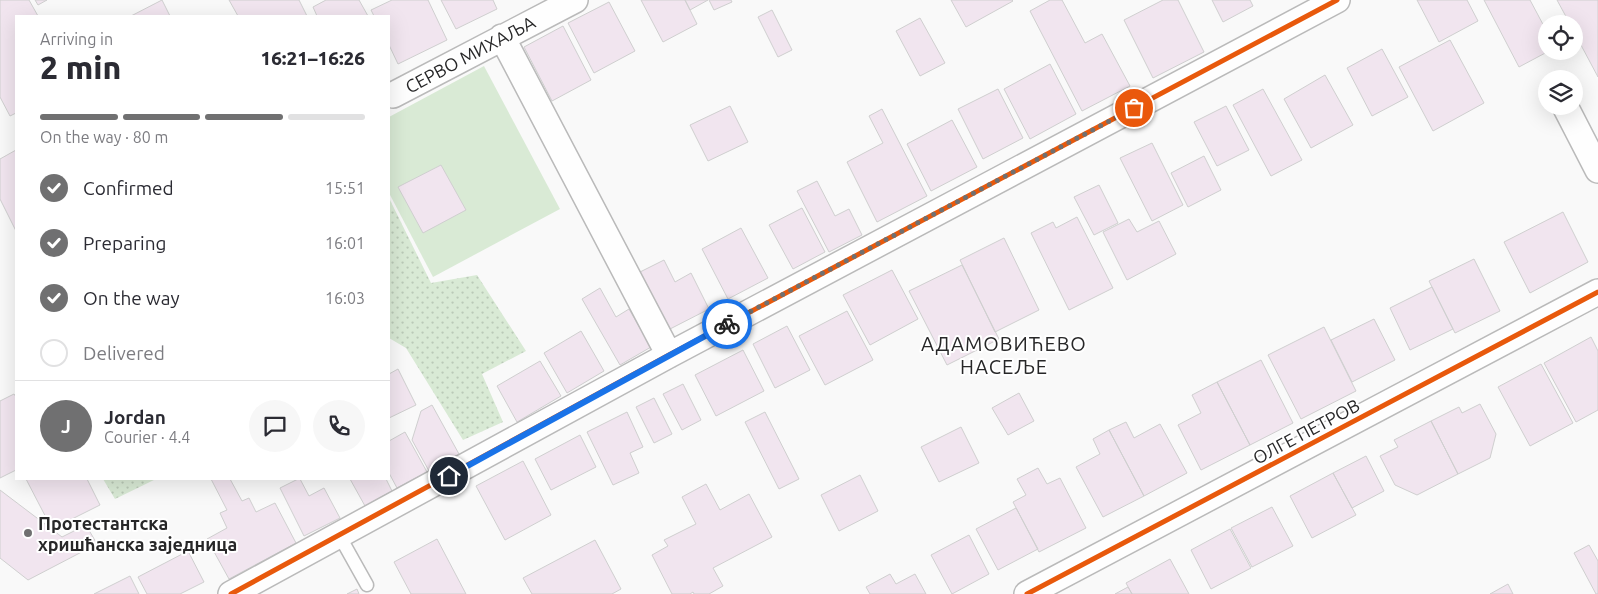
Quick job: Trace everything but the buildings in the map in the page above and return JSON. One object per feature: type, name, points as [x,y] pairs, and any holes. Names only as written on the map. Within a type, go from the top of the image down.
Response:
[{"type":"street","name":"СЕРВО МИХАЉА","points":[[392,95],[575,0]]},
{"type":"street","points":[[231,594],[669,355],[1337,0]]},
{"type":"street","points":[[502,37],[669,355]]},
{"type":"street","points":[[1570,115],[1598,170]]},
{"type":"street","name":"ОЛГЕ ПЕТРОВ","points":[[1027,594],[1598,292]]},
{"type":"lane","points":[[339,535],[367,585]]},
{"type":"green space","points":[[484,66],[560,209],[433,277],[390,195],[390,116]]},
{"type":"green space","points":[[390,200],[431,283],[477,275],[526,351],[482,374],[503,422],[463,440],[406,348],[390,339]]},
{"type":"green space","points":[[104,480],[154,480],[115,499]]},
{"type":"cycle path","points":[[231,594],[669,355],[1337,0]]},
{"type":"cycle path","points":[[1027,594],[1598,292]]},
{"type":"way so far","points":[[727,324],[1134,108]]},
{"type":"place","name":"Протестантска хришћанска заједница","points":[[28,533]]},
{"type":"district","name":"АДАМОВИЋЕВО НАСЕЉЕ","points":[[1004,354]]},
{"type":"route","points":[[449,476],[727,324]]}]
